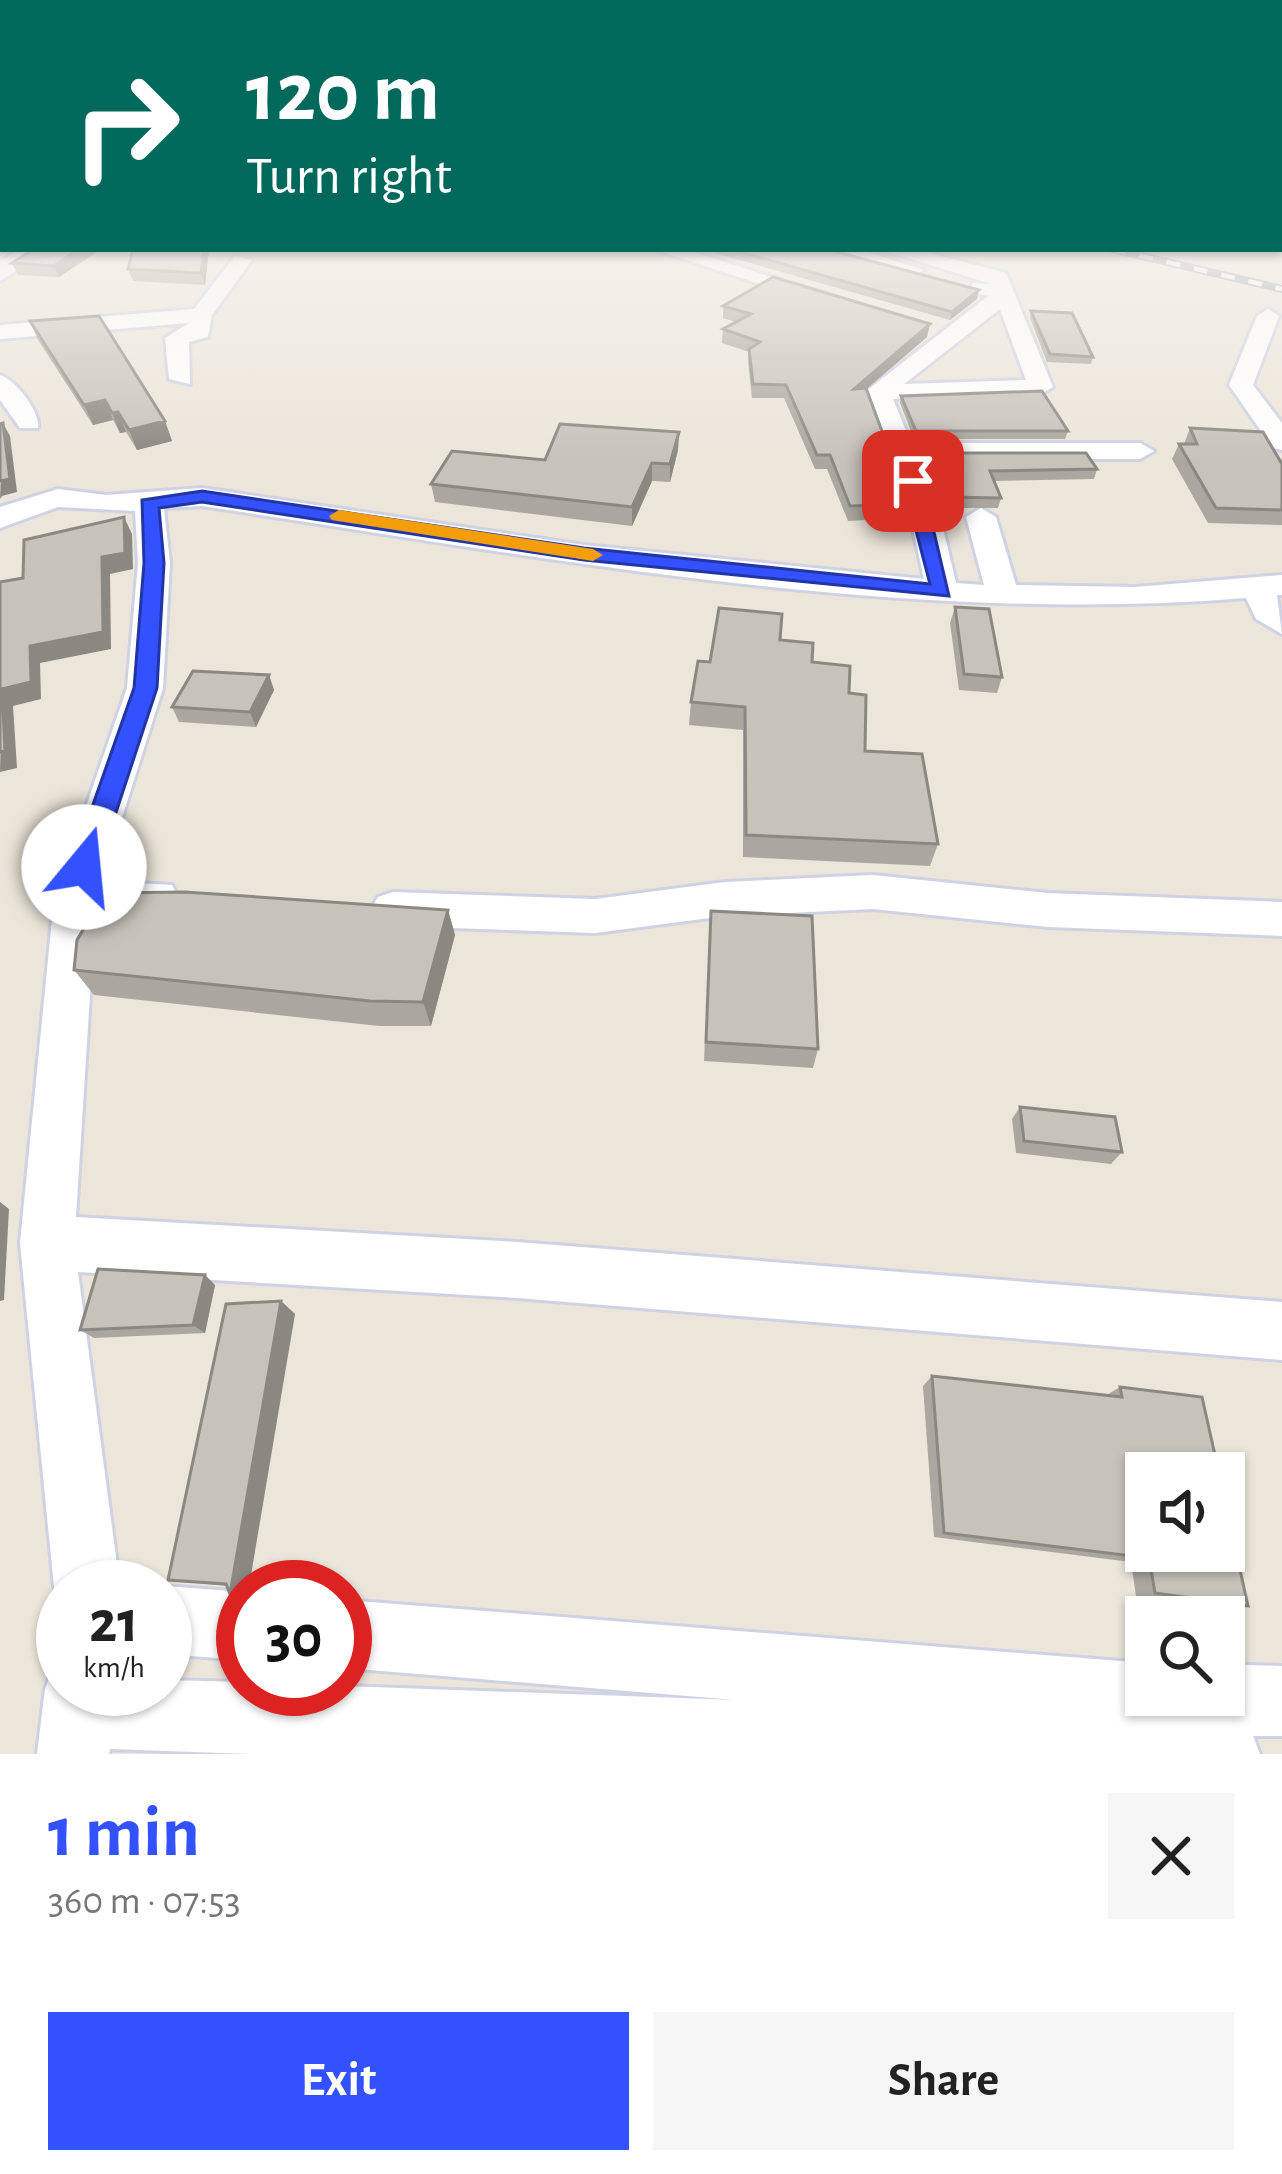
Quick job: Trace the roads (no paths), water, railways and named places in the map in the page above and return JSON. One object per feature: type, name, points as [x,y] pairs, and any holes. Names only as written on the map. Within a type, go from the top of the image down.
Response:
[{"type":"street","points":[[181,379],[177,338],[200,332],[201,315],[215,296]]},
{"type":"street","points":[[782,296],[838,310],[797,296]]},
{"type":"street","points":[[878,392],[934,337],[1002,296]]},
{"type":"street","points":[[1006,296],[1040,387],[1079,451]]},
{"type":"street","points":[[0,332],[201,315]]},
{"type":"street","points":[[1241,385],[1268,316]]},
{"type":"street","points":[[0,382],[29,422]]},
{"type":"street","points":[[1241,385],[1282,385]]},
{"type":"street","points":[[1241,385],[1282,442]]},
{"type":"street","points":[[878,392],[1040,387]]},
{"type":"street","points":[[878,392],[924,511],[942,591]]},
{"type":"street","points":[[901,451],[1140,451]]},
{"type":"street","points":[[0,519],[28,504],[58,498],[149,504],[202,497],[584,554],[942,591],[1135,596],[1269,586],[1268,612],[1282,624]]},
{"type":"street","points":[[83,1560],[47,1243],[74,899],[145,688],[154,563],[149,504]]},
{"type":"street","points":[[981,517],[1003,595]]},
{"type":"street","points":[[355,907],[488,916],[595,916],[725,899],[873,892],[1048,910],[1282,919]]},
{"type":"street","points":[[74,899],[200,896]]},
{"type":"street","points":[[47,1243],[517,1270],[1282,1331]]},
{"type":"street","points":[[372,1636],[1143,1698],[1282,1701]]},
{"type":"street","points":[[77,1718],[369,1740],[1224,1754]]}]
